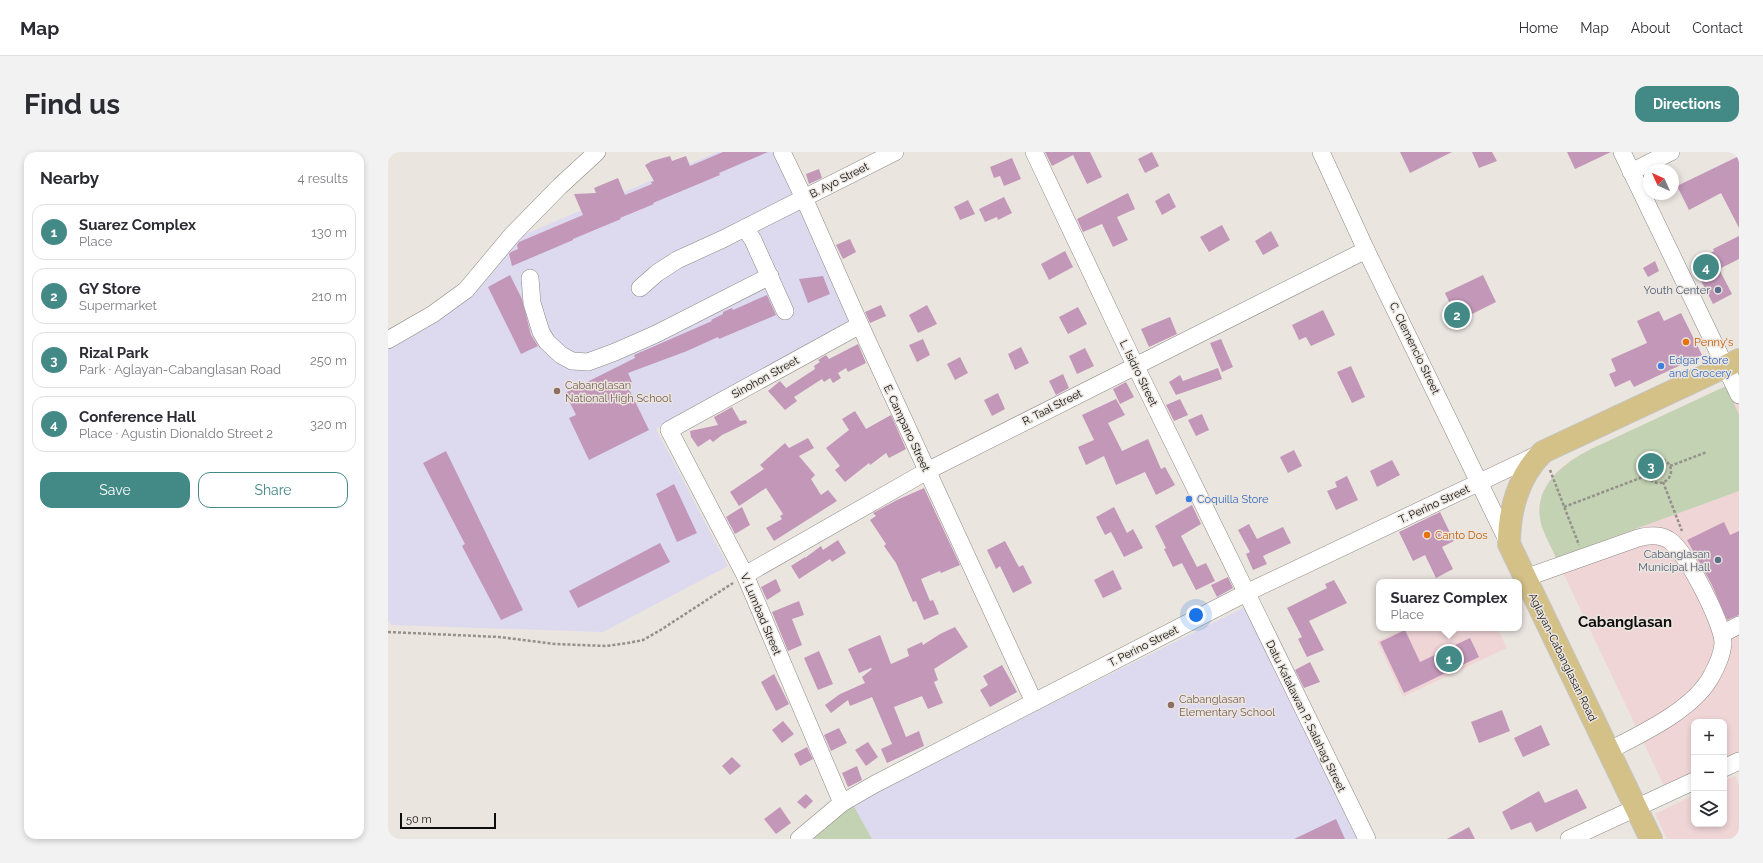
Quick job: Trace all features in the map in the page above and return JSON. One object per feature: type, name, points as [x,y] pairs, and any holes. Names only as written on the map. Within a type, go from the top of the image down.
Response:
[{"type":"main road","name":"Aglayan-Cabanglasan Road","points":[[1651,839],[1510,544],[1511,519],[1517,494],[1527,471],[1543,452],[1732,363]]},
{"type":"street","points":[[388,340],[433,314],[466,290],[512,235],[560,186],[597,152]]},
{"type":"street","name":"E. Campano Street","points":[[782,152],[1034,702]]},
{"type":"street","name":"B. Ayo Street","points":[[640,288],[656,274],[677,260],[745,228],[895,152]]},
{"type":"street","name":"L. Isidro Street","points":[[1034,152],[1134,366],[1246,593]]},
{"type":"street","name":"C. Clemencio Street","points":[[1321,152],[1366,250],[1510,544]]},
{"type":"street","points":[[1622,152],[1631,172],[1732,363],[1739,395]]},
{"type":"street","points":[[1631,172],[1671,152]]},
{"type":"street","points":[[745,228],[753,240],[785,311]]},
{"type":"street","name":"R. Taal Street","points":[[745,575],[927,471],[1366,250]]},
{"type":"street","points":[[530,278],[532,303],[541,332],[547,342],[560,355],[572,361],[588,362],[656,334],[770,276]]},
{"type":"street","name":"Sinohon Street","points":[[669,430],[860,325]]},
{"type":"street","name":"V. Lumbad Street","points":[[669,430],[745,575],[842,803]]},
{"type":"street","name":"T. Perino Street","points":[[799,839],[842,803],[875,784],[1246,593],[1543,452]]},
{"type":"street","points":[[1525,578],[1650,535],[1660,536],[1669,540],[1678,547],[1692,568],[1722,634],[1723,643],[1719,661],[1712,677],[1700,691],[1662,722],[1608,751]]},
{"type":"street","name":"Datu Katalawan P. Salahag Street","points":[[1246,593],[1367,839]]},
{"type":"street","points":[[1722,634],[1739,625]]},
{"type":"street","points":[[1727,767],[1739,761]]},
{"type":"street","points":[[1569,839],[1691,782]]},
{"type":"path","points":[[1543,452],[1584,557]]},
{"type":"path","points":[[1670,466],[1707,452]]},
{"type":"path","points":[[1662,460],[1670,466],[1670,475],[1663,482],[1654,482],[1648,475],[1647,470],[1652,461],[1662,460]]},
{"type":"path","points":[[1564,507],[1648,475]]},
{"type":"path","points":[[1663,482],[1683,533]]},
{"type":"path","points":[[388,632],[499,637],[555,644],[606,646],[628,643],[643,640],[659,631],[745,575]]},
{"type":"shaded area","name":"Cabanglasan National High School","points":[[718,152],[777,152],[852,323],[656,429],[728,566],[603,632],[391,625],[388,620],[388,345],[514,239]]},
{"type":"shaded area","points":[[1739,380],[1739,752],[1727,758],[1727,719],[1691,719],[1691,773],[1664,786],[1542,527],[1539,509],[1543,491],[1555,473],[1571,460]]},
{"type":"shaded area","name":"Cabanglasan Elementary School","points":[[1245,607],[1357,839],[872,839],[852,803]]},
{"type":"shaded area","points":[[1399,631],[1498,631],[1507,648],[1403,697],[1377,641]]},
{"type":"shaded area","points":[[1735,776],[1739,785],[1739,839],[1667,839],[1655,814],[1691,796],[1691,827],[1727,827],[1727,780]]},
{"type":"green space","points":[[1726,386],[1739,415],[1739,491],[1556,558],[1545,535],[1539,513],[1541,501],[1551,479],[1569,462],[1591,449]]},
{"type":"green space","points":[[852,803],[872,839],[813,839]]},
{"type":"building","points":[[723,152],[768,152],[719,173],[720,175],[653,203],[654,204],[620,218],[621,219],[512,266],[509,254],[518,249],[517,245],[519,242],[583,215],[574,194],[596,193],[594,188],[618,178],[625,195],[652,184],[651,182],[654,181],[645,165],[652,161],[670,156],[672,161],[686,156],[690,166]]},
{"type":"building","points":[[1045,152],[1090,152],[1102,177],[1087,184],[1073,155],[1052,166]]},
{"type":"building","points":[[1152,152],[1159,166],[1145,173],[1138,159]]},
{"type":"building","points":[[1400,152],[1452,152],[1410,173]]},
{"type":"building","points":[[1472,152],[1492,152],[1497,161],[1479,168]]},
{"type":"building","points":[[1567,152],[1611,152],[1575,169]]},
{"type":"building","points":[[1739,156],[1739,228],[1721,193],[1689,210],[1679,190],[1679,185]]},
{"type":"building","points":[[1012,158],[1021,179],[1004,186],[1000,176],[994,178],[990,167]]},
{"type":"building","points":[[819,169],[822,178],[809,184],[806,174]]},
{"type":"building","points":[[1128,193],[1135,209],[1117,217],[1128,240],[1113,247],[1102,224],[1083,232],[1077,219]]},
{"type":"building","points":[[1169,193],[1176,207],[1162,215],[1155,201]]},
{"type":"building","points":[[1004,197],[1012,213],[998,220],[997,217],[985,222],[979,209]]},
{"type":"building","points":[[968,200],[975,214],[960,220],[954,207]]},
{"type":"building","points":[[1222,225],[1230,240],[1209,252],[1200,237]]},
{"type":"building","points":[[1271,231],[1279,246],[1263,255],[1255,241]]},
{"type":"building","points":[[1739,236],[1739,259],[1719,269],[1732,294],[1713,304],[1692,263],[1714,251],[1713,249]]},
{"type":"building","points":[[850,239],[856,252],[843,259],[836,245]]},
{"type":"building","points":[[1065,251],[1073,267],[1049,280],[1041,264]]},
{"type":"building","points":[[1655,261],[1659,271],[1648,277],[1643,268]]},
{"type":"building","points":[[510,275],[522,299],[531,335],[538,346],[521,354],[488,287]]},
{"type":"building","points":[[1483,275],[1496,302],[1458,321],[1445,293]]},
{"type":"building","points":[[823,276],[830,294],[808,303],[799,279]]},
{"type":"building","points":[[767,295],[776,315],[719,339],[718,337],[687,351],[628,373],[632,382],[627,385],[649,430],[589,460],[569,418],[576,415],[565,393],[635,358],[634,355],[712,321],[711,320],[723,314],[723,312],[732,308],[733,310]]},
{"type":"building","points":[[881,305],[886,316],[870,323],[865,312]]},
{"type":"building","points":[[927,305],[937,324],[918,333],[909,315]]},
{"type":"building","points":[[1078,307],[1087,324],[1068,334],[1059,317]]},
{"type":"building","points":[[1323,310],[1335,335],[1311,346],[1306,337],[1299,340],[1292,325]]},
{"type":"building","points":[[1659,311],[1664,321],[1681,313],[1702,355],[1634,387],[1630,380],[1615,387],[1609,374],[1616,371],[1611,359],[1647,343],[1637,321]]},
{"type":"building","points":[[1170,317],[1177,334],[1149,347],[1141,329]]},
{"type":"building","points":[[923,339],[930,355],[917,362],[909,345]]},
{"type":"building","points":[[1221,339],[1233,367],[1222,372],[1210,343]]},
{"type":"building","points":[[858,344],[866,363],[848,372],[846,368],[838,373],[841,378],[833,383],[830,378],[824,382],[822,379],[794,397],[797,401],[785,410],[768,391],[780,381],[786,388],[815,369],[814,366],[820,362],[818,360],[826,355],[829,359]]},
{"type":"building","points":[[1021,347],[1029,363],[1015,370],[1008,354]]},
{"type":"building","points":[[1085,348],[1094,366],[1077,374],[1069,356]]},
{"type":"building","points":[[960,357],[968,373],[955,380],[947,364]]},
{"type":"building","points":[[1351,366],[1365,397],[1352,403],[1337,372]]},
{"type":"building","points":[[1218,368],[1222,379],[1176,395],[1169,382],[1180,375],[1183,381]]},
{"type":"building","points":[[1063,374],[1069,388],[1056,395],[1049,381]]},
{"type":"building","points":[[1126,382],[1134,397],[1120,404],[1113,389]]},
{"type":"building","points":[[998,393],[1005,409],[992,416],[984,400]]},
{"type":"building","points":[[1116,399],[1125,415],[1108,423],[1122,451],[1148,439],[1161,469],[1165,467],[1175,485],[1156,495],[1145,472],[1116,485],[1104,456],[1086,465],[1078,447],[1094,440],[1082,415]]},
{"type":"building","points":[[1180,399],[1188,415],[1174,421],[1166,405]]},
{"type":"building","points":[[732,407],[740,421],[746,420],[747,423],[722,435],[713,442],[710,439],[698,447],[691,437],[690,431],[718,425],[714,417]]},
{"type":"building","points":[[855,411],[866,429],[891,415],[906,449],[889,458],[886,453],[870,465],[869,463],[845,482],[835,470],[840,466],[826,448],[849,430],[842,419]]},
{"type":"building","points":[[1202,414],[1209,430],[1196,436],[1188,420]]},
{"type":"building","points":[[808,438],[814,448],[799,456],[815,475],[811,479],[821,495],[828,490],[837,501],[774,541],[766,528],[782,519],[780,516],[783,514],[766,488],[739,506],[730,492],[764,469],[760,465],[785,443],[789,448]]},
{"type":"building","points":[[1294,450],[1302,466],[1288,473],[1280,457]]},
{"type":"building","points":[[446,451],[523,610],[501,620],[462,546],[465,544],[423,463]]},
{"type":"building","points":[[1392,460],[1400,475],[1377,487],[1370,471]]},
{"type":"building","points":[[1347,476],[1358,500],[1336,510],[1327,491],[1337,487],[1335,482]]},
{"type":"building","points":[[674,484],[697,533],[677,542],[656,494]]},
{"type":"building","points":[[924,488],[960,565],[921,579],[930,601],[933,600],[939,614],[924,620],[916,601],[913,602],[896,563],[884,546],[886,544],[870,520],[876,516],[873,513]]},
{"type":"building","points":[[1192,505],[1201,524],[1181,536],[1197,567],[1206,563],[1215,581],[1196,590],[1182,563],[1173,567],[1164,549],[1166,548],[1155,526]]},
{"type":"building","points":[[742,507],[750,525],[735,534],[726,517]]},
{"type":"building","points":[[1114,507],[1127,533],[1133,529],[1143,548],[1124,557],[1111,532],[1105,535],[1096,517]]},
{"type":"building","points":[[1440,512],[1454,541],[1442,547],[1453,569],[1436,578],[1425,555],[1413,561],[1399,532]]},
{"type":"building","name":"Cabanglasan Municipal Hall","points":[[1724,522],[1730,535],[1739,531],[1739,615],[1727,620],[1712,585],[1687,540]]},
{"type":"building","points":[[1249,524],[1257,539],[1283,527],[1291,543],[1263,556],[1267,564],[1253,570],[1246,554],[1250,552],[1238,530]]},
{"type":"building","points":[[838,540],[846,553],[832,562],[830,559],[799,579],[791,566],[821,546],[823,550]]},
{"type":"building","points":[[1005,541],[1019,567],[1023,565],[1032,583],[1013,593],[1000,566],[996,569],[987,550]]},
{"type":"building","points":[[660,543],[670,562],[578,608],[569,591]]},
{"type":"building","points":[[1113,570],[1122,589],[1103,598],[1094,580]]},
{"type":"building","points":[[1228,577],[1233,588],[1217,597],[1211,585]]},
{"type":"building","points":[[776,579],[781,591],[767,600],[761,587]]},
{"type":"building","points":[[1334,580],[1347,603],[1309,621],[1324,650],[1307,657],[1298,639],[1302,637],[1287,608],[1327,588],[1325,584]]},
{"type":"building","points":[[799,601],[804,615],[792,619],[802,645],[788,651],[772,612]]},
{"type":"building","points":[[955,627],[968,647],[934,669],[938,680],[934,682],[943,703],[928,709],[922,696],[894,707],[906,737],[919,731],[924,746],[887,763],[881,749],[892,744],[872,697],[850,706],[848,700],[831,713],[825,705],[840,694],[865,683],[862,677],[872,669],[871,668],[859,673],[848,649],[880,635],[891,664],[909,656],[907,649],[922,642],[923,645],[940,634]]},
{"type":"building","points":[[1405,631],[1420,662],[1470,638],[1479,657],[1404,693],[1380,642]]},
{"type":"building","points":[[819,651],[833,684],[818,690],[804,658]]},
{"type":"building","points":[[1310,662],[1320,682],[1304,688],[1295,670]]},
{"type":"building","points":[[1002,665],[1017,692],[990,707],[980,690],[988,685],[983,676]]},
{"type":"building","points":[[774,674],[789,704],[776,711],[761,682]]},
{"type":"building","points":[[1502,710],[1510,731],[1479,743],[1471,722]]},
{"type":"building","points":[[783,721],[794,734],[782,743],[772,730]]},
{"type":"building","points":[[1541,725],[1550,745],[1523,757],[1514,738]]},
{"type":"building","points":[[839,728],[847,743],[831,751],[824,735]]},
{"type":"building","points":[[868,742],[878,757],[866,766],[855,750]]},
{"type":"building","points":[[807,747],[813,759],[800,766],[794,754]]},
{"type":"building","points":[[732,757],[741,766],[730,775],[722,766]]},
{"type":"building","points":[[857,766],[862,780],[848,787],[842,773]]},
{"type":"building","points":[[1577,789],[1587,808],[1536,832],[1531,822],[1511,830],[1502,812],[1539,791],[1545,803]]},
{"type":"building","points":[[806,794],[813,801],[805,809],[797,802]]},
{"type":"building","points":[[780,807],[791,823],[776,834],[764,819]]},
{"type":"building","points":[[1336,819],[1345,839],[1294,839]]},
{"type":"building","points":[[1469,827],[1475,839],[1447,839]]},
{"type":"place","name":"Conference Hall","points":[[1706,267]]},
{"type":"place","name":"Youth Center","points":[[1718,290]]},
{"type":"place","name":"GY Store","points":[[1457,315]]},
{"type":"place","name":"Penny's","points":[[1686,342]]},
{"type":"place","name":"Edgar Store and Grocery","points":[[1661,366]]},
{"type":"place","name":"Cabanglasan National High School","points":[[557,391]]},
{"type":"place","name":"Rizal Park","points":[[1651,466]]},
{"type":"place","name":"Coquilla Store","points":[[1189,499]]},
{"type":"place","name":"Canto Dos","points":[[1427,535]]},
{"type":"place","name":"Cabanglasan Municipal Hall","points":[[1718,560]]},
{"type":"place","name":"Suarez Complex","points":[[1449,659]]},
{"type":"place","name":"Cabanglasan Elementary School","points":[[1171,705]]},
{"type":"district","name":"Cabanglasan","points":[[1625,622]]}]
